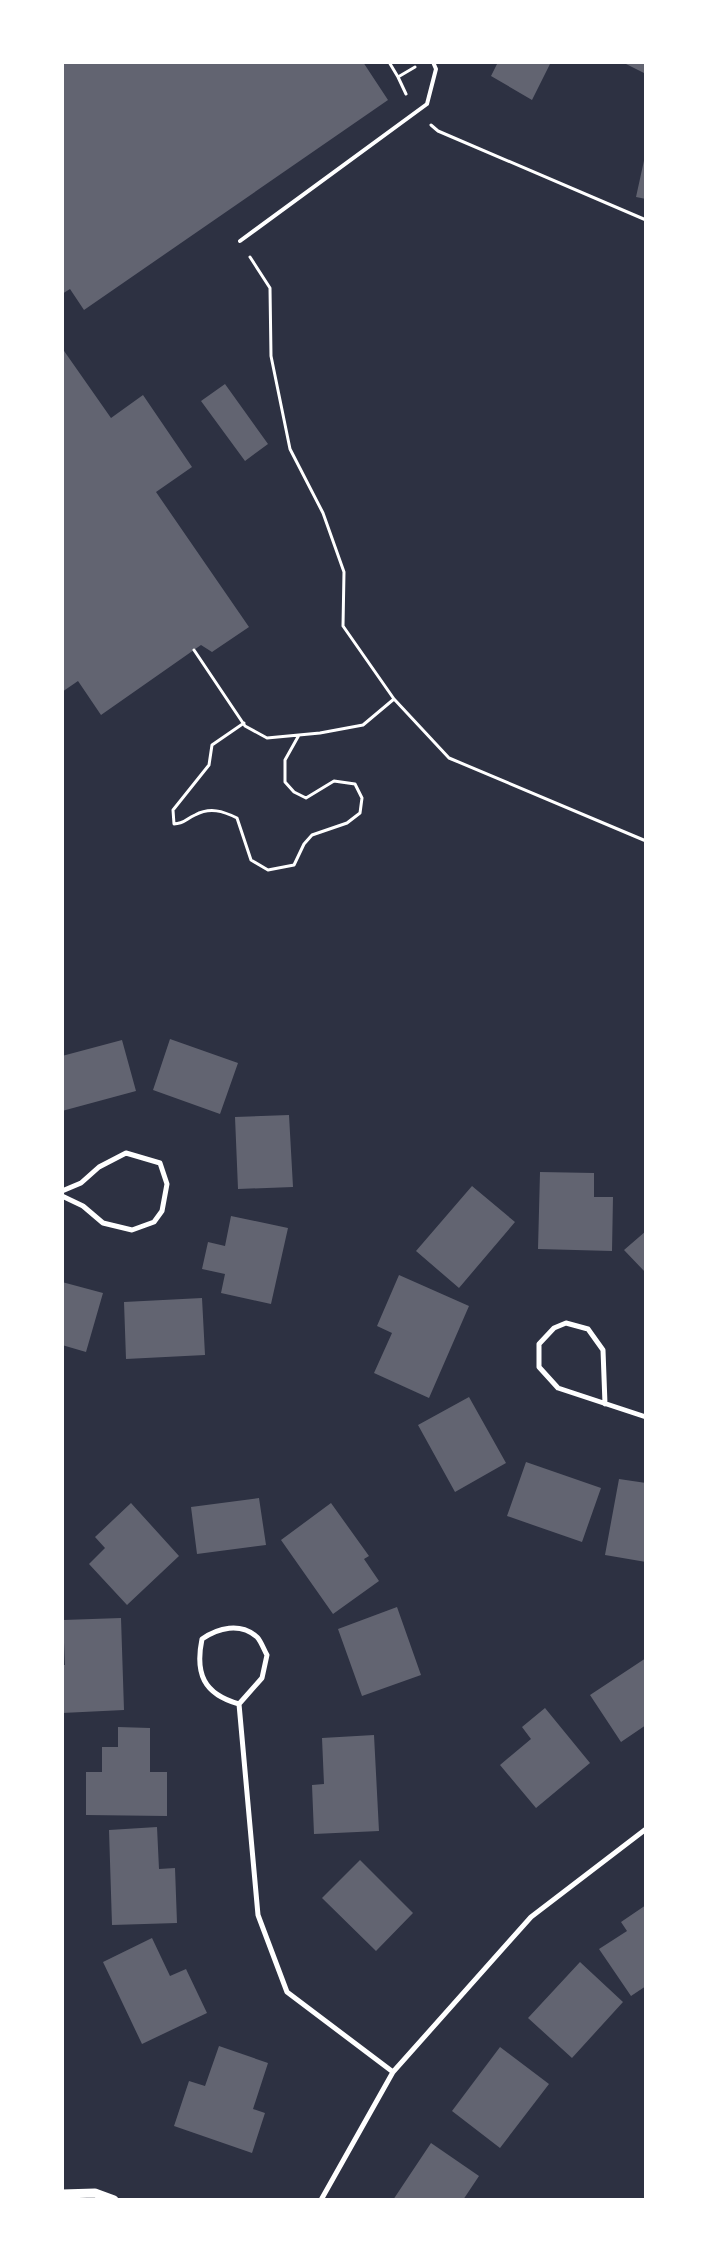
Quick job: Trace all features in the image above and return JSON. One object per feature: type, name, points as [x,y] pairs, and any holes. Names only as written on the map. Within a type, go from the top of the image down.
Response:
[{"type":"street","points":[[62,1191],[81,1183],[99,1167],[126,1153],[160,1163],[167,1184],[162,1211],[154,1222],[132,1230],[103,1223],[83,1206],[62,1196]]},
{"type":"street","points":[[605,1404],[603,1350],[588,1329],[566,1323],[554,1328],[539,1344],[539,1367],[558,1388],[605,1404],[646,1417]]},
{"type":"street","points":[[239,1704],[225,1700],[203,1682],[198,1658],[202,1639],[216,1630],[240,1628],[257,1638],[267,1655],[262,1678],[239,1704],[258,1915],[288,1992],[393,2072]]},
{"type":"street","points":[[321,2200],[393,2072],[531,1917],[646,1829]]},
{"type":"street","points":[[62,2194],[95,2193],[114,2200]]},
{"type":"lane","points":[[240,242],[427,104],[436,69],[433,62]]},
{"type":"path","points":[[389,62],[415,113],[438,131],[646,220]]},
{"type":"path","points":[[398,77],[422,62]]},
{"type":"path","points":[[240,242],[270,288],[272,356],[290,449],[323,513],[344,572],[343,626],[394,699],[449,758],[646,841]]},
{"type":"path","points":[[194,650],[244,723],[267,738],[363,725],[394,699]]},
{"type":"path","points":[[244,723],[212,745],[209,765],[173,810],[174,824],[182,824],[196,814],[221,809],[237,818],[251,860],[268,870],[294,865],[304,844],[312,834],[347,823],[360,814],[362,798],[355,784],[334,781],[306,798],[294,792],[285,782],[285,760],[298,735]]},
{"type":"building","points":[[62,62],[363,62],[388,100],[84,310],[70,289],[62,294]]},
{"type":"building","points":[[498,62],[551,62],[532,100],[491,76]]},
{"type":"building","points":[[622,62],[646,62],[646,74]]},
{"type":"building","points":[[646,156],[646,199],[636,197]]},
{"type":"building","points":[[62,348],[111,418],[143,395],[192,467],[156,492],[249,627],[212,652],[201,645],[101,715],[78,681],[62,692]]},
{"type":"building","points":[[225,384],[268,444],[245,461],[201,401]]},
{"type":"building","points":[[170,1039],[238,1063],[220,1114],[153,1090]]},
{"type":"building","points":[[122,1040],[136,1091],[62,1111],[62,1056]]},
{"type":"building","points":[[289,1115],[293,1187],[238,1189],[235,1117]]},
{"type":"building","points":[[540,1172],[594,1173],[594,1197],[613,1197],[612,1251],[538,1249]]},
{"type":"building","points":[[472,1186],[515,1222],[459,1288],[416,1251]]},
{"type":"building","points":[[231,1216],[288,1228],[271,1304],[221,1293],[225,1274],[202,1269],[208,1242],[225,1246]]},
{"type":"building","points":[[646,1231],[646,1273],[624,1250]]},
{"type":"building","points":[[399,1275],[469,1306],[429,1398],[374,1373],[392,1333],[377,1326]]},
{"type":"building","points":[[62,1282],[103,1293],[86,1352],[62,1345]]},
{"type":"building","points":[[202,1298],[205,1355],[126,1359],[124,1302]]},
{"type":"building","points":[[469,1397],[506,1463],[455,1492],[418,1425]]},
{"type":"building","points":[[526,1462],[601,1488],[582,1542],[507,1516]]},
{"type":"building","points":[[619,1479],[646,1483],[646,1562],[605,1555]]},
{"type":"building","points":[[259,1498],[266,1545],[197,1554],[191,1507]]},
{"type":"building","points":[[131,1503],[179,1556],[127,1605],[89,1564],[105,1548],[95,1537]]},
{"type":"building","points":[[331,1503],[369,1556],[364,1559],[379,1581],[333,1614],[281,1540]]},
{"type":"building","points":[[397,1607],[421,1675],[362,1696],[338,1629]]},
{"type":"building","points":[[121,1618],[124,1710],[62,1713],[62,1665],[65,1665],[63,1620]]},
{"type":"building","points":[[646,1658],[646,1725],[621,1742],[590,1695]]},
{"type":"building","points":[[545,1708],[590,1763],[536,1808],[500,1765],[531,1739],[522,1727]]},
{"type":"building","points":[[118,1727],[150,1728],[150,1772],[167,1772],[167,1816],[86,1815],[86,1772],[102,1772],[102,1747],[118,1747]]},
{"type":"building","points":[[374,1735],[379,1831],[314,1834],[312,1785],[324,1784],[322,1738]]},
{"type":"building","points":[[157,1827],[159,1869],[175,1868],[177,1923],[112,1925],[109,1830]]},
{"type":"building","points":[[360,1860],[413,1913],[376,1951],[322,1898]]},
{"type":"building","points":[[646,1905],[646,1986],[631,1996],[599,1949],[627,1931],[621,1922]]},
{"type":"building","points":[[152,1938],[170,1976],[186,1969],[207,2013],[142,2044],[103,1962]]},
{"type":"building","points":[[580,1962],[623,2002],[572,2058],[528,2018]]},
{"type":"building","points":[[219,2046],[268,2063],[253,2109],[265,2113],[252,2153],[174,2126],[189,2081],[205,2086]]},
{"type":"building","points":[[500,2047],[549,2084],[500,2148],[452,2111]]},
{"type":"building","points":[[431,2143],[479,2176],[463,2200],[393,2200]]}]
